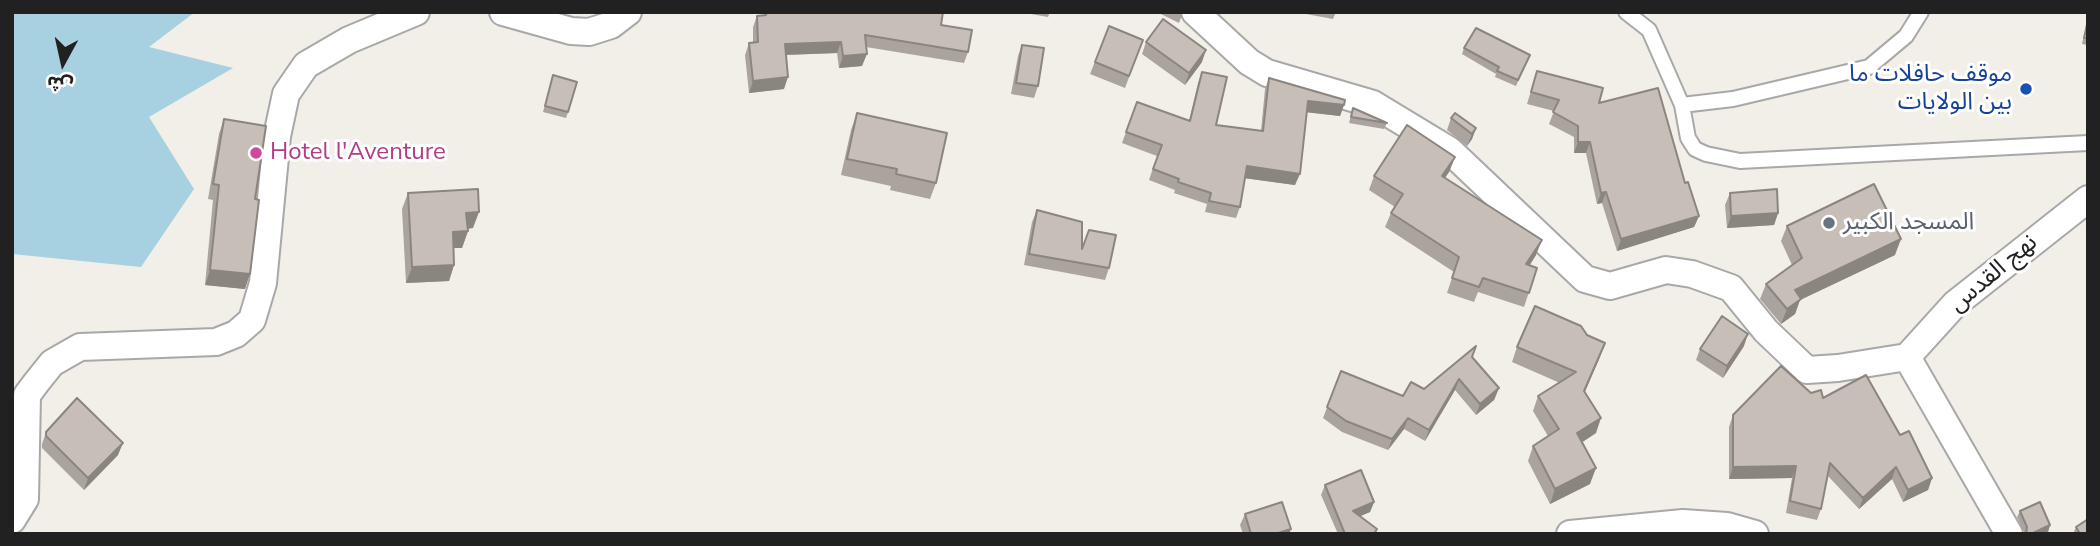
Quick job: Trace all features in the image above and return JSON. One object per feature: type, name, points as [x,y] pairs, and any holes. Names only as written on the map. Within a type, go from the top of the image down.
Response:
[{"type":"street","points":[[12,520],[25,499],[27,395],[51,363],[80,347],[216,342],[236,334],[252,320],[263,283],[277,136],[285,94],[306,65],[349,40],[416,12]]},
{"type":"street","points":[[503,12],[571,31],[589,32],[611,25],[628,12]]},
{"type":"street","points":[[1195,12],[1249,62],[1266,73],[1373,104],[1449,150],[1585,279],[1610,286],[1666,270],[1692,274],[1731,288],[1766,331],[1807,370],[1907,357],[2009,534]]},
{"type":"street","name":"نهج القدس","points":[[1907,357],[1955,303],[2088,199]]},
{"type":"street","points":[[1570,534],[1683,523],[1727,526],[1755,534]]},
{"type":"lane","points":[[1626,12],[1648,30],[1682,105],[1688,138],[1695,149],[1740,161],[2088,143]]},
{"type":"lane","points":[[1682,105],[1733,99],[1869,67],[1906,36],[1921,12]]},
{"type":"water","points":[[12,12],[195,12],[149,47],[233,68],[149,117],[194,189],[141,267],[12,254]]},
{"type":"building","points":[[766,12],[943,12],[941,25],[972,30],[968,52],[865,35],[867,54],[843,56],[841,42],[785,44],[788,77],[753,81],[749,43],[758,42],[757,16],[766,15]]},
{"type":"building","points":[[1163,19],[1206,50],[1189,73],[1146,42]]},
{"type":"building","points":[[2088,20],[2088,38],[2084,38]]},
{"type":"building","points":[[1109,26],[1143,40],[1129,76],[1095,62]]},
{"type":"building","points":[[1476,28],[1530,55],[1518,80],[1497,71],[1499,67],[1464,48]]},
{"type":"building","points":[[1022,45],[1044,48],[1038,86],[1016,83]]},
{"type":"building","points":[[1537,71],[1603,88],[1599,103],[1658,88],[1685,183],[1688,182],[1699,216],[1621,239],[1606,192],[1601,193],[1590,142],[1578,142],[1578,126],[1553,112],[1559,100],[1531,92]]},
{"type":"building","points":[[1202,72],[1227,77],[1216,125],[1263,131],[1269,78],[1345,100],[1344,105],[1308,101],[1300,174],[1247,166],[1240,207],[1209,201],[1211,193],[1178,182],[1179,179],[1153,169],[1162,145],[1126,132],[1137,102],[1190,121]]},
{"type":"building","points":[[553,75],[577,82],[568,112],[545,106]]},
{"type":"building","points":[[1353,108],[1387,123],[1351,117]]},
{"type":"building","points":[[857,113],[947,133],[936,183],[896,174],[897,169],[847,159]]},
{"type":"building","points":[[1455,113],[1476,128],[1472,134],[1451,118]]},
{"type":"building","points":[[224,119],[266,126],[255,199],[259,200],[250,274],[210,270],[219,185],[213,184]]},
{"type":"building","points":[[1407,125],[1455,157],[1442,176],[1542,240],[1526,264],[1537,268],[1529,293],[1483,278],[1479,287],[1452,278],[1459,257],[1391,213],[1403,194],[1374,176]]},
{"type":"building","points":[[1874,184],[1901,239],[1795,290],[1801,299],[1787,309],[1766,284],[1802,258],[1787,226]]},
{"type":"building","points":[[478,189],[479,212],[466,213],[468,231],[453,232],[454,265],[412,267],[408,193]]},
{"type":"building","points":[[1777,189],[1778,213],[1731,216],[1730,193]]},
{"type":"building","points":[[1037,210],[1082,222],[1082,249],[1089,230],[1116,235],[1109,268],[1029,254]]},
{"type":"building","points":[[1535,306],[1581,326],[1587,335],[1605,343],[1584,391],[1601,418],[1577,433],[1596,468],[1555,489],[1533,446],[1559,429],[1538,396],[1576,372],[1517,347]]},
{"type":"building","points":[[1722,316],[1748,334],[1727,366],[1700,349]]},
{"type":"building","points":[[1476,346],[1472,357],[1499,388],[1480,404],[1459,379],[1429,430],[1408,418],[1392,439],[1346,421],[1327,407],[1341,371],[1403,396],[1411,382],[1424,389]]},
{"type":"building","points":[[1781,366],[1811,393],[1821,390],[1823,398],[1866,375],[1900,435],[1909,431],[1932,478],[1908,490],[1896,467],[1863,498],[1830,463],[1821,509],[1790,501],[1796,466],[1733,467],[1733,415]]},
{"type":"building","points":[[77,398],[123,443],[88,478],[46,436],[46,432]]},
{"type":"building","points":[[1361,470],[1374,502],[1353,511],[1377,529],[1374,534],[1345,534],[1325,485]]},
{"type":"building","points":[[1282,502],[1291,529],[1275,534],[1251,534],[1245,514]]},
{"type":"building","points":[[2040,502],[2050,525],[2026,534],[2027,527],[2020,511]]},
{"type":"building","points":[[2088,519],[2088,534],[2080,534],[2076,527]]},
{"type":"place","name":"موقف حافلات ما بين الولايات","points":[[2026,89]]},
{"type":"place","name":"Hotel l'Aventure","points":[[256,153]]},
{"type":"place","name":"المسجد الكبير","points":[[1829,223]]}]
